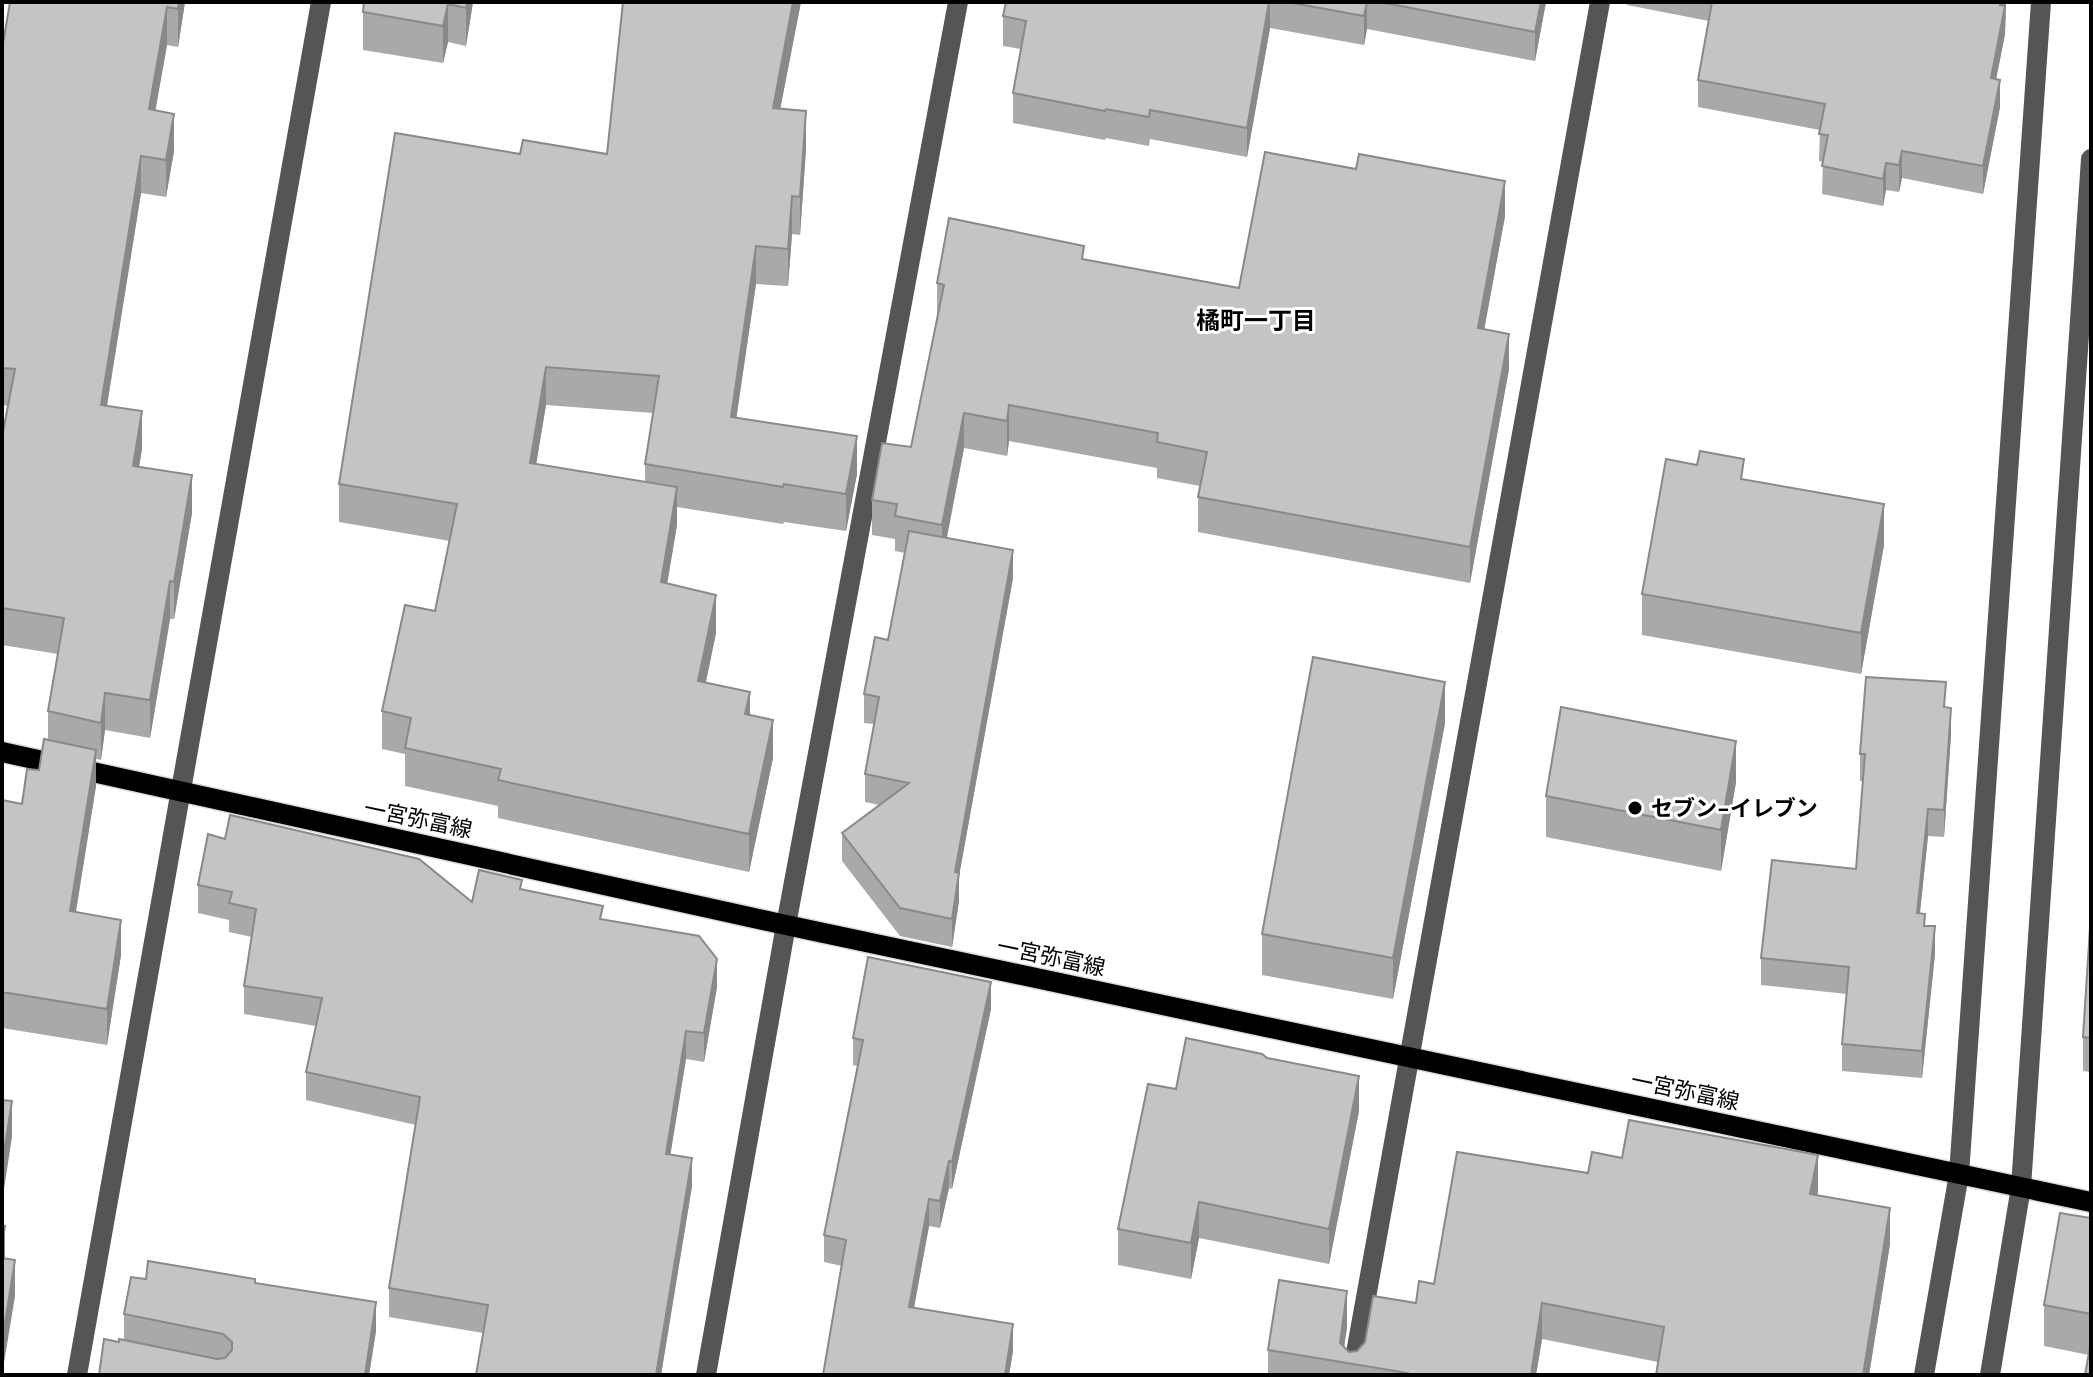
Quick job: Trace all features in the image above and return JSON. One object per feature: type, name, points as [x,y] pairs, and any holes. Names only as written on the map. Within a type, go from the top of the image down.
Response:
[{"type":"main road","name":"一宮弥富線","points":[[2,752],[786,925],[2091,1202]]},
{"type":"street","points":[[77,1375],[90,1349],[180,791],[321,2]]},
{"type":"street","points":[[706,1375],[786,925],[958,2]]},
{"type":"street","points":[[1352,1375],[1600,2]]},
{"type":"street","points":[[1924,1375],[1959,1174],[2041,2]]},
{"type":"street","points":[[1990,1375],[2021,1187],[2091,159]]},
{"type":"building","points":[[10,2],[179,2],[178,9],[167,7],[149,109],[174,114],[166,160],[141,156],[101,405],[142,411],[133,466],[192,475],[150,700],[105,693],[101,723],[48,711],[64,618],[2,608],[2,437],[15,369],[2,368],[2,50]]},
{"type":"building","points":[[364,2],[467,2],[466,8],[448,4],[443,26],[363,12]]},
{"type":"building","points":[[623,2],[793,2],[773,108],[806,111],[800,197],[792,196],[788,249],[756,246],[731,417],[857,436],[846,494],[645,464],[659,376],[546,367],[530,463],[677,487],[661,582],[716,595],[698,681],[750,692],[745,714],[773,720],[749,834],[498,780],[501,769],[405,748],[411,718],[382,711],[405,605],[435,611],[457,504],[339,484],[395,133],[520,154],[523,140],[607,154]]},
{"type":"building","points":[[1006,2],[1269,2],[1247,128],[1150,110],[1149,117],[1105,111],[1013,93],[1026,21],[1003,16]]},
{"type":"building","points":[[1287,2],[1367,2],[1364,16]]},
{"type":"building","points":[[1380,2],[1541,2],[1535,32]]},
{"type":"building","points":[[1712,2],[2001,2],[2000,5],[2005,6],[1991,78],[2000,80],[1983,166],[1902,151],[1899,165],[1886,163],[1883,179],[1822,166],[1828,135],[1819,134],[1825,104],[1698,80]]},
{"type":"building","points":[[1265,152],[1356,169],[1359,154],[1505,181],[1478,328],[1509,334],[1470,547],[1198,497],[1207,452],[1157,442],[1158,433],[1009,405],[1007,421],[964,413],[942,525],[895,516],[897,504],[872,500],[882,443],[911,447],[944,285],[937,283],[949,218],[1084,246],[1082,259],[1239,288]]},
{"type":"building","points":[[1700,451],[1744,459],[1741,479],[1884,504],[1861,633],[1642,594],[1666,459],[1697,465]]},
{"type":"building","points":[[909,531],[1013,550],[955,872],[959,873],[952,919],[900,908],[842,833],[909,783],[865,774],[879,697],[864,694],[875,637],[888,640]]},
{"type":"building","points":[[1313,657],[1445,682],[1393,958],[1262,934]]},
{"type":"building","points":[[1866,677],[1946,682],[1944,707],[1951,708],[1944,810],[1928,809],[1917,913],[1925,914],[1924,926],[1935,926],[1922,1051],[1842,1044],[1849,967],[1761,958],[1772,860],[1856,869],[1865,754],[1860,754]]},
{"type":"building","points":[[1561,707],[1736,741],[1721,830],[1546,796]]},
{"type":"building","points":[[44,739],[96,750],[70,911],[121,920],[107,1009],[2,992],[2,800],[22,804],[27,769],[39,770]]},
{"type":"building","points":[[230,815],[419,859],[472,902],[479,870],[522,880],[520,889],[603,906],[600,919],[699,936],[717,959],[704,1033],[686,1031],[666,1154],[692,1158],[656,1375],[476,1375],[488,1305],[389,1288],[420,1097],[306,1072],[322,998],[244,986],[256,909],[229,903],[232,892],[198,885],[208,834],[225,839]]},
{"type":"building","points":[[2091,912],[2091,1038],[2083,1037]]},
{"type":"building","points":[[868,957],[991,982],[952,1162],[949,1161],[940,1201],[929,1199],[909,1307],[1013,1324],[1005,1375],[823,1375],[846,1240],[824,1235],[863,1040],[853,1038]]},
{"type":"building","points":[[1186,1038],[1359,1076],[1329,1229],[1199,1202],[1191,1243],[1118,1229],[1148,1084],[1176,1089]]},
{"type":"building","points":[[2,1100],[12,1101],[2,1166]]},
{"type":"building","points":[[1629,1120],[1818,1155],[1810,1194],[1890,1208],[1863,1375],[1656,1375],[1664,1327],[1542,1303],[1531,1375],[1408,1375],[1268,1350],[1279,1280],[1347,1291],[1340,1343],[1349,1352],[1357,1351],[1365,1342],[1373,1296],[1416,1303],[1419,1281],[1434,1284],[1457,1152],[1588,1173],[1592,1152],[1622,1158]]},
{"type":"building","points":[[2060,1213],[2091,1218],[2091,1314],[2044,1305]]},
{"type":"building","points":[[2,1258],[15,1260],[2,1342]]},
{"type":"building","points":[[148,1261],[255,1279],[255,1283],[376,1302],[365,1375],[99,1375],[104,1339],[119,1342],[119,1339],[217,1359],[225,1358],[232,1350],[232,1342],[223,1334],[124,1314],[131,1277],[146,1279]]},
{"type":"building","points":[[2091,1341],[2091,1375],[2085,1375]]},
{"type":"place","name":"セブン-イレブン","points":[[1635,808]]},
{"type":"district","name":"橘町一丁目","points":[[1256,320]]}]
